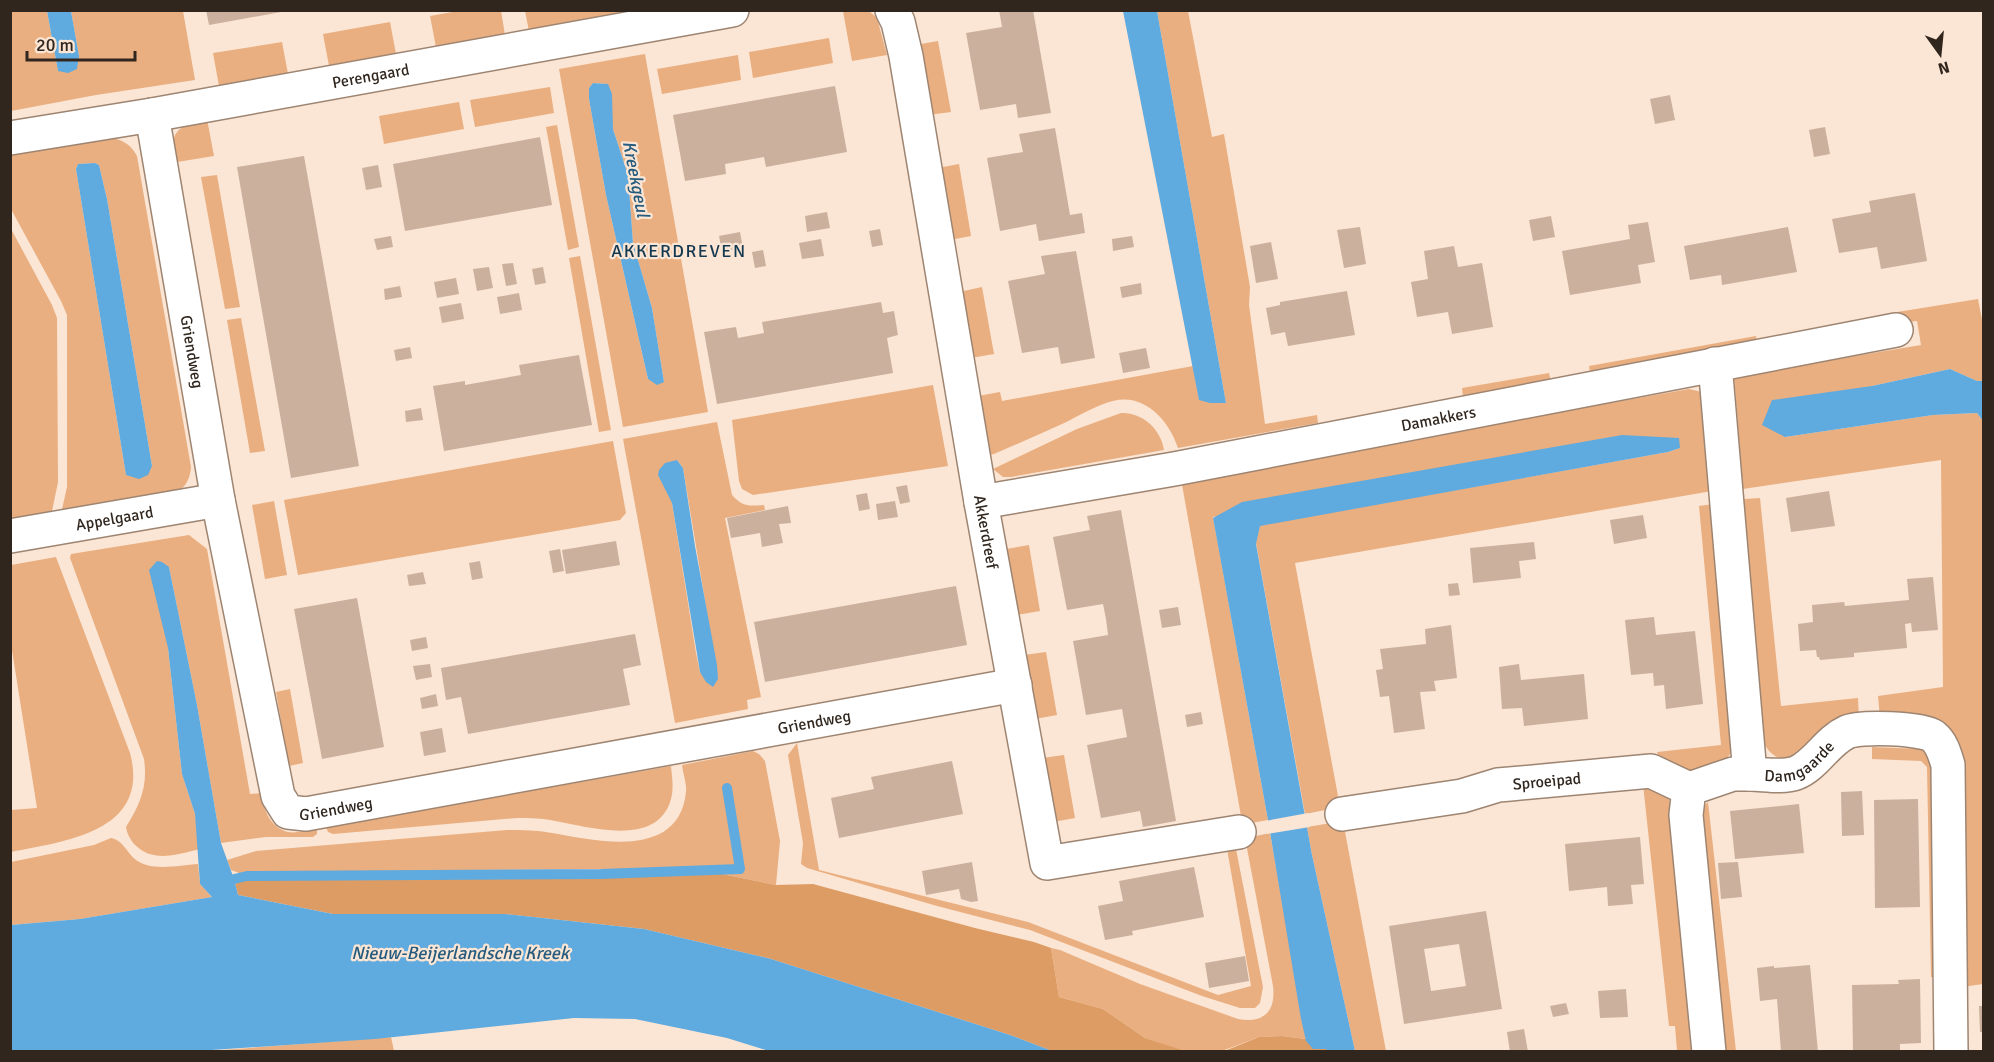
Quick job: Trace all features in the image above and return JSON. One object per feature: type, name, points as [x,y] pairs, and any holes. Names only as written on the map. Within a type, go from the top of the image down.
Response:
[{"type":"street","name":"Perengaard","points":[[10,138],[152,115],[732,10]]},
{"type":"street","name":"Akkerdreef","points":[[892,10],[898,22],[906,56],[981,502],[1047,863],[1239,832]]},
{"type":"street","name":"Griendweg","points":[[152,115],[218,500],[278,796],[288,812],[313,813],[1015,685]]},
{"type":"street","name":"Damakkers","points":[[981,502],[1174,469],[1896,330]]},
{"type":"street","name":"Damgaarde","points":[[1715,364],[1750,774],[1786,775],[1798,772],[1837,738],[1847,732],[1862,729],[1918,731],[1933,736],[1942,747],[1948,765],[1951,1052]]},
{"type":"street","name":"Appelgaard","points":[[10,536],[218,500]]},
{"type":"street","name":"Sproeipad","points":[[1342,814],[1462,796],[1498,785],[1651,771],[1689,789]]},
{"type":"street","points":[[1708,1052],[1686,815],[1689,789],[1733,774],[1750,774]]},
{"type":"shaded area","points":[[641,10],[529,31],[525,11]]},
{"type":"shaded area","points":[[11,11],[47,11],[58,71],[79,56],[71,11],[183,11],[195,80],[11,111]]},
{"type":"shaded area","points":[[458,11],[501,11],[505,35],[436,47],[430,16]]},
{"type":"shaded area","points":[[843,11],[869,11],[877,18],[887,55],[852,61]]},
{"type":"shaded area","points":[[1157,11],[1188,11],[1212,137],[1224,134],[1250,287],[1249,305],[1265,424],[1317,415],[1318,423],[1178,448],[1169,428],[1154,411],[1135,401],[1113,401],[988,455],[978,396],[1000,392],[1002,401],[1193,366],[1199,399],[1226,403]]},
{"type":"shaded area","points":[[390,22],[396,54],[329,66],[323,34]]},
{"type":"shaded area","points":[[829,38],[833,63],[753,78],[749,52]]},
{"type":"shaded area","points":[[938,41],[951,112],[928,115],[915,45]]},
{"type":"shaded area","points":[[282,42],[288,74],[219,86],[213,53]]},
{"type":"shaded area","points":[[645,54],[708,412],[623,427],[559,69]],"holes":[[[593,83],[607,84],[613,129],[628,175],[633,243],[652,308],[664,382],[648,379],[606,195],[589,88]]]},
{"type":"shaded area","points":[[738,55],[741,80],[662,94],[657,69]]},
{"type":"shaded area","points":[[550,87],[554,113],[475,127],[470,100]]},
{"type":"shaded area","points":[[459,102],[464,129],[384,144],[379,116]]},
{"type":"shaded area","points":[[207,119],[214,156],[171,163],[174,137],[177,132],[188,125]]},
{"type":"shaded area","points":[[557,125],[579,247],[568,250],[546,127]]},
{"type":"shaded area","points":[[107,137],[125,142],[137,156],[191,467],[184,487],[178,492],[61,514],[67,487],[67,315],[11,209],[10,153]],"holes":[[[95,163],[99,165],[107,199],[152,466],[126,475],[76,169],[78,164]]]},
{"type":"shaded area","points":[[959,164],[971,236],[950,240],[938,168]]},
{"type":"shaded area","points":[[217,175],[240,307],[225,309],[201,177]]},
{"type":"shaded area","points":[[10,227],[57,318],[58,482],[51,516],[10,523]]},
{"type":"shaded area","points":[[580,256],[611,430],[599,432],[569,258]]},
{"type":"shaded area","points":[[982,287],[994,354],[971,358],[959,292]]},
{"type":"shaded area","points":[[1978,299],[1983,325],[1983,381],[1977,381],[1950,369],[1872,386],[1785,437],[1933,415],[1977,413],[1983,421],[1983,984],[1962,987],[1959,772],[1880,718],[1878,696],[1943,687],[1941,460],[1743,489],[1734,376],[1921,345],[1917,321],[1893,324],[1891,313]]},
{"type":"shaded area","points":[[241,318],[265,451],[250,453],[227,320]]},
{"type":"shaded area","points":[[1756,336],[1758,348],[1590,374],[1589,366]]},
{"type":"shaded area","points":[[1549,373],[1551,382],[1463,397],[1462,388]]},
{"type":"shaded area","points":[[933,385],[948,466],[753,495],[742,489],[739,481],[732,420]]},
{"type":"shaded area","points":[[1689,389],[1702,392],[1712,491],[1295,563],[1340,807],[1305,814],[1256,543],[1260,525],[1680,448],[1213,517],[1268,820],[1246,824],[1241,816],[1181,479]]},
{"type":"shaded area","points":[[1121,413],[1136,415],[1149,423],[1159,435],[1164,450],[1011,477],[1003,477],[993,469],[1077,429]]},
{"type":"shaded area","points":[[717,422],[732,495],[746,505],[764,505],[765,510],[725,518],[761,697],[747,700],[748,709],[675,723],[623,439]],"holes":[[[677,460],[683,468],[718,679],[700,672],[696,653],[672,503]]]},
{"type":"shaded area","points":[[613,441],[626,513],[620,520],[298,575],[284,500]]},
{"type":"shaded area","points":[[1760,498],[1781,706],[1858,698],[1859,719],[1827,727],[1797,753],[1781,758],[1773,754],[1764,744],[1744,499]]},
{"type":"shaded area","points":[[274,501],[287,575],[265,579],[252,505]]},
{"type":"shaded area","points":[[1714,504],[1732,750],[1720,763],[1697,771],[1685,771],[1659,758],[1657,752],[1721,745],[1699,506]]},
{"type":"shaded area","points":[[189,535],[207,549],[250,794],[261,793],[268,817],[276,826],[288,832],[317,828],[317,834],[313,837],[266,837],[221,843],[197,705],[169,567],[168,648],[182,774],[195,814],[201,849],[157,856],[149,854],[134,844],[128,834],[126,827],[139,803],[144,787],[144,759],[70,558],[71,554]]},
{"type":"shaded area","points":[[1029,545],[1040,611],[1017,615],[1006,549]]},
{"type":"shaded area","points":[[56,557],[130,753],[133,779],[128,800],[116,816],[99,828],[78,837],[11,852],[11,810],[37,808],[11,644],[11,565]]},
{"type":"shaded area","points":[[1046,652],[1057,715],[1035,719],[1024,655]]},
{"type":"shaded area","points":[[290,689],[303,763],[289,766],[276,692]]},
{"type":"shaded area","points":[[797,743],[819,870],[1028,922],[1218,995],[1251,986],[1227,849],[1235,844],[1263,987],[1260,1003],[1255,1008],[1240,1008],[1202,996],[1030,930],[807,868],[801,864],[803,843],[788,755]]},
{"type":"shaded area","points":[[1872,747],[1921,749],[1935,763],[1939,977],[1931,977],[1927,767],[1921,761],[1872,759]]},
{"type":"shaded area","points":[[753,751],[765,761],[780,841],[776,885],[722,874],[606,869],[245,875],[231,870],[227,860],[256,851],[507,830],[541,831],[591,840],[633,841],[652,837],[668,828],[680,814],[686,792],[682,765]]},
{"type":"shaded area","points":[[1064,755],[1075,818],[1053,822],[1042,758]]},
{"type":"shaded area","points":[[671,766],[672,795],[664,814],[652,824],[638,829],[603,830],[545,819],[522,818],[333,834],[328,832],[326,827]]},
{"type":"shaded area","points":[[1643,784],[1669,795],[1692,1051],[1677,1051],[1675,1026],[1669,1026]]},
{"type":"shaded area","points":[[1708,802],[1736,1051],[1724,1051],[1700,823],[1703,807]]},
{"type":"shaded area","points":[[1343,821],[1386,1051],[1355,1051],[1312,855],[1307,827]]},
{"type":"shaded area","points":[[1270,833],[1306,1039],[1282,1036],[1259,1037],[1222,1051],[1185,1052],[1145,1038],[1103,1009],[1059,997],[1051,948],[1140,984],[1238,1019],[1255,1019],[1266,1014],[1272,1002],[1273,986],[1246,843],[1247,838]]},
{"type":"shaded area","points":[[111,838],[119,841],[136,860],[143,864],[166,867],[198,864],[200,884],[212,897],[80,919],[11,925],[11,862],[94,845]]},
{"type":"shaded area","points":[[439,874],[568,878],[722,874],[776,885],[813,884],[1051,948],[1059,997],[1103,1009],[1145,1038],[1185,1051],[1052,1051],[1010,1035],[771,959],[644,929],[505,914],[333,914],[238,895],[234,879]]},
{"type":"shaded area","points":[[1282,1036],[1306,1039],[1327,1051],[1222,1052],[1259,1037]]},
{"type":"shaded area","points":[[391,1037],[394,1051],[197,1052]]},
{"type":"water","points":[[47,11],[71,11],[79,56],[77,69],[68,73],[58,71]]},
{"type":"water","points":[[1123,11],[1157,11],[1226,403],[1199,400]]},
{"type":"water","points":[[593,83],[608,84],[612,94],[613,129],[628,175],[633,243],[652,308],[664,382],[657,385],[648,379],[606,195],[589,99],[589,88]]},
{"type":"water","points":[[95,163],[99,165],[107,199],[152,466],[148,475],[139,479],[126,475],[76,169],[78,164]]},
{"type":"water","points":[[1950,369],[1977,381],[1983,381],[1983,421],[1977,413],[1933,415],[1785,437],[1762,425],[1772,400],[1872,386]]},
{"type":"water","points":[[1622,435],[1679,438],[1680,448],[1260,526],[1256,544],[1312,855],[1355,1051],[1313,1049],[1306,1041],[1301,1019],[1268,820],[1213,518],[1242,502]]},
{"type":"water","points":[[677,460],[683,468],[717,665],[718,679],[713,687],[706,682],[700,672],[672,503],[658,475],[665,463]]},
{"type":"water","name":"Nieuw-Beijerlandsche Kreek","points":[[157,561],[169,567],[197,705],[221,843],[238,895],[333,914],[505,914],[644,929],[771,959],[1010,1035],[1052,1051],[769,1051],[727,1038],[635,1019],[574,1018],[375,1039],[197,1051],[11,1051],[11,925],[80,919],[212,897],[200,884],[195,814],[182,774],[168,648],[149,570]]},
{"type":"pier","points":[[1308,813],[1310,827],[1267,834],[1265,821]]},
{"type":"building","points":[[206,10],[281,10],[281,12],[209,25]]},
{"type":"building","points":[[999,10],[1033,10],[1051,113],[1018,118],[1016,104],[980,110],[966,33],[1002,27]]},
{"type":"building","points":[[835,86],[847,152],[766,167],[764,157],[725,164],[726,174],[685,181],[673,115]]},
{"type":"building","points":[[1670,95],[1675,120],[1655,124],[1650,99]]},
{"type":"building","points":[[1825,127],[1830,154],[1814,157],[1809,130]]},
{"type":"building","points":[[1055,128],[1070,215],[1082,213],[1085,233],[1039,241],[1036,224],[1000,231],[987,158],[1023,152],[1019,134]]},
{"type":"building","points":[[540,137],[552,205],[405,231],[393,164]]},
{"type":"building","points":[[304,156],[359,466],[291,478],[237,167]]},
{"type":"building","points":[[378,165],[382,187],[366,190],[362,168]]},
{"type":"building","points":[[1915,193],[1927,261],[1881,269],[1877,247],[1839,253],[1832,219],[1871,212],[1869,201]]},
{"type":"building","points":[[827,212],[830,228],[807,232],[805,216]]},
{"type":"building","points":[[1551,216],[1555,237],[1533,241],[1529,220]]},
{"type":"building","points":[[1648,222],[1655,262],[1638,265],[1641,283],[1570,295],[1562,251],[1630,239],[1628,225]]},
{"type":"building","points":[[1360,227],[1366,264],[1344,268],[1337,230]]},
{"type":"building","points":[[1788,227],[1797,272],[1722,285],[1721,275],[1690,280],[1684,246]]},
{"type":"building","points":[[880,229],[883,245],[872,247],[869,231]]},
{"type":"building","points":[[740,232],[743,248],[722,252],[719,236]]},
{"type":"building","points":[[391,236],[393,247],[377,250],[374,239]]},
{"type":"building","points":[[1132,236],[1134,247],[1113,251],[1112,239]]},
{"type":"building","points":[[821,239],[824,256],[802,259],[799,243]]},
{"type":"building","points":[[1271,242],[1278,279],[1256,283],[1250,246]]},
{"type":"building","points":[[1454,246],[1458,267],[1482,263],[1493,327],[1452,334],[1448,312],[1417,317],[1411,282],[1428,279],[1424,251]]},
{"type":"building","points":[[763,250],[766,266],[755,268],[752,252]]},
{"type":"building","points":[[1076,251],[1095,358],[1061,364],[1058,347],[1022,353],[1008,281],[1045,274],[1041,256]]},
{"type":"building","points":[[513,263],[517,284],[506,286],[502,264]]},
{"type":"building","points":[[489,267],[493,288],[477,291],[473,269]]},
{"type":"building","points":[[543,267],[546,283],[535,285],[532,269]]},
{"type":"building","points":[[456,278],[459,294],[437,298],[434,282]]},
{"type":"building","points":[[1141,283],[1142,294],[1122,298],[1120,287]]},
{"type":"building","points":[[400,286],[402,297],[385,300],[384,289]]},
{"type":"building","points":[[1347,291],[1355,335],[1288,346],[1285,332],[1271,335],[1266,308],[1280,305],[1280,302]]},
{"type":"building","points":[[519,293],[522,310],[500,314],[497,297]]},
{"type":"building","points":[[881,302],[883,313],[894,311],[898,335],[887,338],[893,373],[717,404],[704,332],[736,327],[738,338],[764,333],[762,322]]},
{"type":"building","points":[[461,303],[464,319],[442,323],[439,307]]},
{"type":"building","points":[[410,347],[412,358],[396,361],[394,350]]},
{"type":"building","points":[[1146,348],[1150,368],[1123,373],[1119,353]]},
{"type":"building","points":[[579,355],[592,425],[444,451],[433,386],[465,381],[465,385],[521,375],[519,365]]},
{"type":"building","points":[[421,408],[423,420],[406,422],[405,411]]},
{"type":"building","points":[[907,485],[910,502],[900,504],[896,487]]},
{"type":"building","points":[[1829,491],[1835,526],[1791,532],[1786,498]]},
{"type":"building","points":[[867,493],[870,509],[859,511],[856,495]]},
{"type":"building","points":[[895,501],[898,517],[878,520],[876,504]]},
{"type":"building","points":[[788,506],[791,523],[779,524],[783,543],[762,547],[760,533],[731,538],[727,518]]},
{"type":"building","points":[[1121,510],[1176,821],[1143,827],[1140,811],[1101,818],[1087,745],[1127,737],[1122,709],[1086,715],[1073,641],[1108,635],[1106,619],[1103,604],[1067,610],[1053,537],[1090,530],[1087,516]]},
{"type":"building","points":[[1643,515],[1647,538],[1614,544],[1610,520]]},
{"type":"building","points":[[616,541],[620,565],[566,574],[562,550]]},
{"type":"building","points":[[1534,542],[1536,559],[1519,561],[1521,578],[1473,583],[1470,548]]},
{"type":"building","points":[[560,549],[564,571],[553,573],[549,551]]},
{"type":"building","points":[[480,561],[483,578],[472,580],[469,563]]},
{"type":"building","points":[[423,572],[426,584],[409,586],[407,575]]},
{"type":"building","points":[[1933,577],[1938,630],[1912,632],[1911,623],[1905,624],[1907,648],[1854,653],[1854,657],[1820,660],[1816,650],[1800,651],[1798,624],[1813,622],[1812,605],[1844,602],[1845,606],[1909,600],[1907,579]]},
{"type":"building","points":[[1458,583],[1460,595],[1449,596],[1448,584]]},
{"type":"building","points":[[956,586],[967,645],[765,682],[754,622]]},
{"type":"building","points":[[357,598],[384,747],[322,759],[294,609]]},
{"type":"building","points":[[1178,607],[1181,625],[1162,628],[1159,610]]},
{"type":"building","points":[[1654,617],[1656,635],[1695,631],[1703,704],[1666,709],[1664,685],[1654,686],[1653,673],[1631,675],[1625,620]]},
{"type":"building","points":[[1451,625],[1457,678],[1434,681],[1436,691],[1420,692],[1425,729],[1394,733],[1389,696],[1380,697],[1376,670],[1383,669],[1380,649],[1426,644],[1425,629]]},
{"type":"building","points":[[635,634],[641,665],[623,669],[630,705],[468,734],[461,697],[446,700],[441,668]]},
{"type":"building","points":[[426,637],[428,648],[412,651],[410,640]]},
{"type":"building","points":[[430,664],[432,677],[416,680],[413,666]]},
{"type":"building","points":[[1519,664],[1521,680],[1584,674],[1588,719],[1524,726],[1522,708],[1502,709],[1499,667]]},
{"type":"building","points":[[436,694],[438,706],[422,709],[420,698]]},
{"type":"building","points":[[1201,712],[1203,724],[1187,727],[1185,715]]},
{"type":"building","points":[[442,728],[446,752],[424,756],[420,732]]},
{"type":"building","points":[[952,761],[963,814],[839,838],[831,798],[874,789],[871,777]]},
{"type":"building","points":[[1862,791],[1864,835],[1842,836],[1841,792]]},
{"type":"building","points":[[1918,799],[1920,907],[1875,908],[1874,800]]},
{"type":"building","points":[[1799,804],[1804,853],[1735,859],[1730,811]]},
{"type":"building","points":[[1640,837],[1644,884],[1631,885],[1633,904],[1608,906],[1607,887],[1569,891],[1565,844]]},
{"type":"building","points":[[972,862],[978,901],[971,902],[961,899],[959,889],[926,895],[922,871]]},
{"type":"building","points":[[1738,862],[1742,897],[1721,899],[1718,863]]},
{"type":"building","points":[[1194,867],[1204,917],[1132,931],[1133,935],[1105,940],[1098,906],[1123,901],[1119,881]]},
{"type":"building","points":[[1486,911],[1502,1009],[1404,1024],[1389,926]],"holes":[[[1459,944],[1466,986],[1431,991],[1424,949]]]},
{"type":"building","points":[[1245,956],[1249,981],[1209,988],[1205,963]]},
{"type":"building","points":[[1810,965],[1818,1052],[1781,1052],[1777,999],[1760,1001],[1757,968]]},
{"type":"building","points":[[1920,979],[1921,1043],[1900,1044],[1900,1052],[1853,1052],[1852,985],[1899,984],[1898,980]]},
{"type":"building","points":[[1626,989],[1628,1017],[1600,1018],[1598,991]]},
{"type":"building","points":[[1566,1003],[1569,1014],[1553,1017],[1550,1006]]},
{"type":"building","points":[[1979,1006],[1983,1006],[1983,1032],[1980,1032]]},
{"type":"building","points":[[1524,1029],[1528,1052],[1510,1052],[1507,1032]]},
{"type":"waterway","points":[[234,879],[247,876],[601,874],[740,869],[727,788]]},
{"type":"district","name":"AKKERDREVEN","points":[[679,251]]},
{"type":"water label","name":"Kreekgeul","points":[[636,179]]}]
